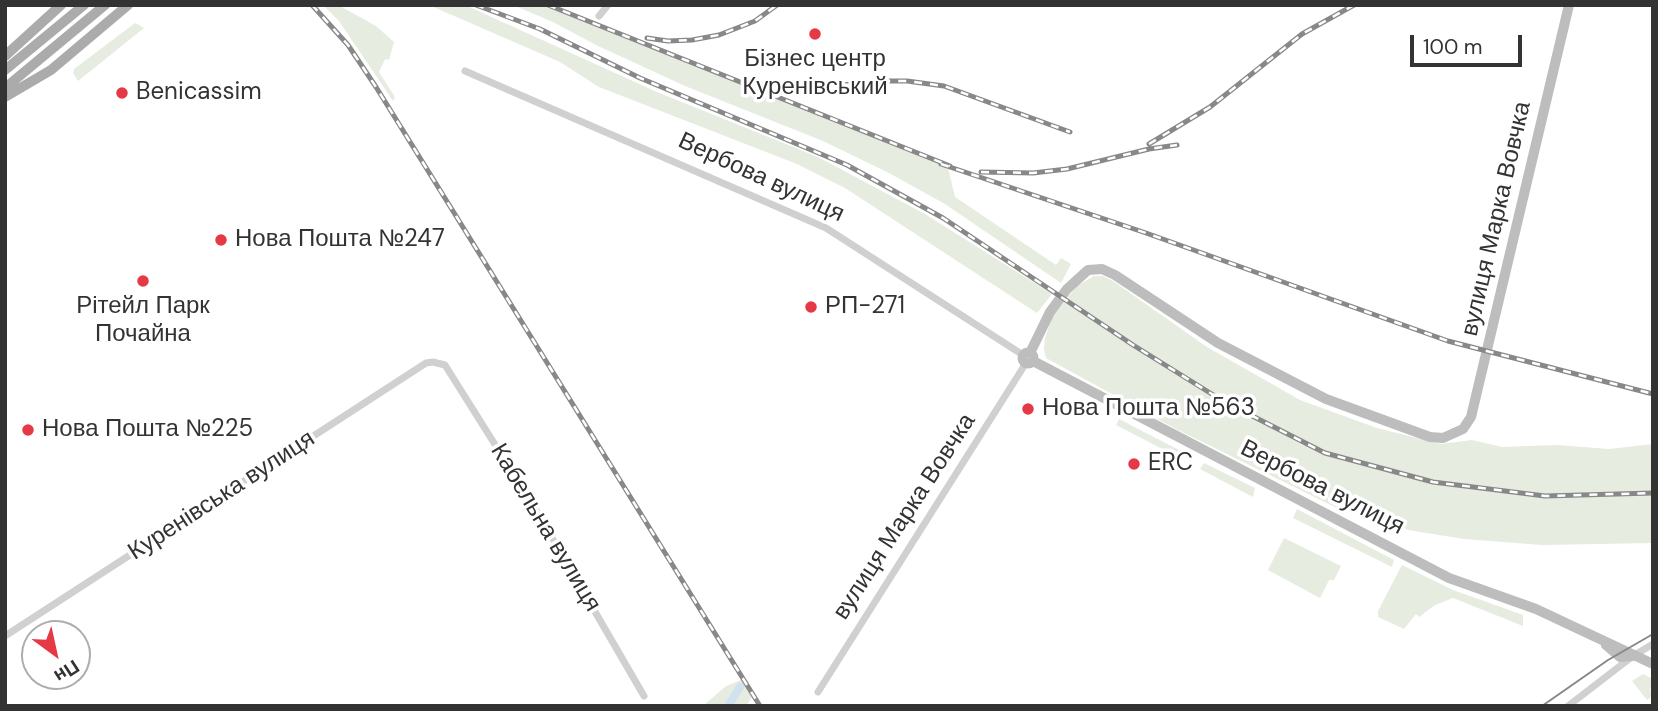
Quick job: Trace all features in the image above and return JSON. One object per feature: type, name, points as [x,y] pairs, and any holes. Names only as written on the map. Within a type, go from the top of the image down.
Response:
[{"type":"main road","points":[[5,56],[61,5]]},
{"type":"main road","points":[[5,70],[84,5]]},
{"type":"main road","points":[[5,88],[105,5]]},
{"type":"main road","points":[[5,97],[51,69],[128,5]]},
{"type":"main road","name":"вулиця Марка Вовчка","points":[[1028,358],[1050,312],[1067,289],[1088,270],[1102,269],[1218,343],[1326,399],[1430,437],[1454,435],[1463,429],[1471,417],[1569,5]]},
{"type":"main road","name":"Вербова вулиця","points":[[1028,358],[1449,578],[1536,609],[1653,664]]},
{"type":"street","points":[[599,16],[608,5]]},
{"type":"street","name":"Вербова вулиця","points":[[465,71],[826,228],[1028,358]]},
{"type":"street","name":"вулиця Марка Вовчка","points":[[818,692],[1028,358]]},
{"type":"street","name":"Куренівська вулиця","points":[[5,636],[426,363],[440,363]]},
{"type":"street","name":"Кабельна вулиця","points":[[440,363],[445,365],[533,505],[644,696]]},
{"type":"street","points":[[1568,706],[1633,656],[1653,645]]},
{"type":"shaded area","points":[[323,5],[338,5],[376,26],[394,42],[389,60],[385,59],[379,72],[395,97],[393,101],[339,21]]},
{"type":"shaded area","points":[[429,5],[465,5],[657,92],[818,157],[925,214],[1052,294],[1037,313],[845,188],[797,164],[599,87],[560,62]]},
{"type":"shaded area","points":[[513,5],[541,5],[948,168],[955,197],[1056,265],[1061,258],[1071,264],[1061,283],[945,204],[889,173],[823,141],[685,86]]},
{"type":"shaded area","points":[[135,23],[144,28],[78,81],[73,73],[74,69]]},
{"type":"shaded area","points":[[1094,276],[1103,276],[1113,281],[1207,347],[1300,400],[1377,428],[1441,444],[1472,440],[1502,447],[1556,445],[1609,449],[1653,444],[1653,543],[1542,545],[1464,539],[1408,530],[1368,507],[1357,507],[1345,512],[1176,429],[1046,358],[1045,338],[1053,315],[1077,286]]},
{"type":"shaded area","points":[[1119,419],[1179,450],[1176,456],[1116,425]]},
{"type":"shaded area","points":[[1204,463],[1255,488],[1253,497],[1200,469]]},
{"type":"shaded area","points":[[1297,509],[1394,560],[1392,567],[1293,518]]},
{"type":"shaded area","points":[[1284,538],[1341,566],[1334,580],[1329,580],[1320,598],[1268,570]]},
{"type":"shaded area","points":[[1402,565],[1453,590],[1523,615],[1523,626],[1453,598],[1435,605],[1419,617],[1416,614],[1404,629],[1378,617],[1378,611]]},
{"type":"shaded area","points":[[1643,674],[1653,679],[1650,689],[1653,696],[1647,700],[1632,681]]},
{"type":"shaded area","points":[[741,680],[752,697],[746,706],[703,706],[726,686]]},
{"type":"waterway","points":[[728,706],[740,687]]},
{"type":"tram line","points":[[1542,706],[1608,660],[1653,634]]},
{"type":"railway","points":[[312,5],[348,45],[376,87],[760,706]]},
{"type":"railway","points":[[476,5],[540,29],[640,78],[847,165],[943,218],[1133,345],[1223,401],[1325,453],[1433,482],[1545,496],[1653,493]]},
{"type":"railway","points":[[548,5],[950,166]]},
{"type":"railway","points":[[647,38],[668,41],[719,35],[755,21],[777,5]]},
{"type":"railway","points":[[1149,144],[1210,107],[1302,34],[1354,5]]},
{"type":"railway","points":[[771,86],[809,89],[877,81],[907,81],[944,86],[1070,132]]},
{"type":"railway","points":[[981,172],[1033,173],[1067,169],[1177,145]]},
{"type":"railway","points":[[941,164],[1146,233],[1448,341],[1653,394]]},
{"type":"place","name":"Бізнес центр Куренівський","points":[[815,34]]},
{"type":"place","name":"Benicassim","points":[[122,93]]},
{"type":"place","name":"Нова Пошта №247","points":[[221,240]]},
{"type":"place","name":"Рітейл Парк Почайна","points":[[143,281]]},
{"type":"place","name":"РП-271","points":[[811,307]]},
{"type":"place","name":"Нова Пошта №563","points":[[1028,409]]},
{"type":"place","name":"Нова Пошта №225","points":[[28,430]]},
{"type":"place","name":"ERC","points":[[1134,464]]}]
